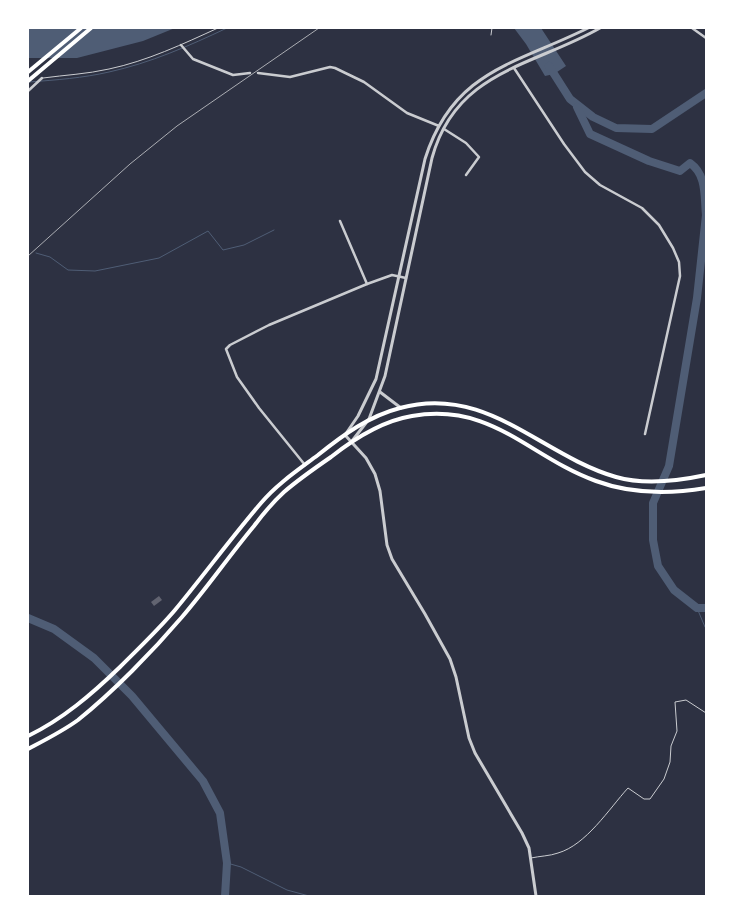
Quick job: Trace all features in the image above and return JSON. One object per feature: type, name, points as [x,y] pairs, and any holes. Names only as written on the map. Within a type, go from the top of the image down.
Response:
[{"type":"main road","points":[[28,72],[81,28]]},
{"type":"main road","points":[[28,80],[92,28]]},
{"type":"main road","points":[[28,736],[49,726],[67,714],[121,666],[174,611],[261,502],[278,485],[369,419],[401,408],[424,404],[448,403],[472,408],[503,420],[578,462],[610,475],[630,479],[671,481],[706,475]]},
{"type":"main road","points":[[28,749],[77,721],[114,688],[182,617],[223,564],[284,492],[351,441],[384,424],[412,416],[442,413],[460,415],[490,424],[516,437],[576,473],[596,481],[630,490],[666,492],[706,488]]},
{"type":"street","points":[[536,896],[529,848],[475,754],[450,660],[392,559],[387,545],[380,491],[375,474],[366,458],[345,435],[358,416],[376,380],[425,158],[439,125],[451,106],[484,77],[510,62],[588,28]]},
{"type":"street","points":[[351,441],[369,419],[380,392],[432,158],[443,129],[454,112],[484,84],[513,66],[581,38],[600,28]]},
{"type":"street","points":[[692,28],[706,38]]},
{"type":"street","points":[[182,45],[193,59],[233,75],[250,73]]},
{"type":"street","points":[[513,66],[564,144],[585,172],[600,185],[632,201],[654,219],[673,248],[679,262],[680,276],[645,434]]},
{"type":"street","points":[[258,73],[290,77],[330,67],[364,82],[407,113],[439,125],[466,143],[479,157],[466,175]]},
{"type":"street","points":[[28,91],[42,78]]},
{"type":"street","points":[[340,221],[367,284]]},
{"type":"street","points":[[305,465],[259,408],[237,377],[226,349],[230,345],[269,325],[367,284],[392,275],[406,278]]},
{"type":"street","points":[[380,392],[401,408]]},
{"type":"lane","points":[[28,80],[78,75],[143,60],[182,45],[218,28]]},
{"type":"lane","points":[[491,35],[492,28]]},
{"type":"lane","points":[[531,858],[559,853],[575,845],[592,830],[628,788],[644,799],[650,799],[664,779],[670,762],[671,746],[677,731],[675,702],[688,700],[706,713]]},
{"type":"water","points":[[28,28],[175,28],[143,41],[77,58],[28,58]]},
{"type":"water","points":[[514,28],[541,28],[566,66],[554,74],[545,76]]},
{"type":"building","points":[[159,596],[162,600],[154,606],[151,602]]},
{"type":"waterway","points":[[29,82],[99,74],[139,64],[227,28]]},
{"type":"waterway","points":[[549,66],[570,99],[593,117],[616,128],[652,129],[706,93]]},
{"type":"waterway","points":[[577,107],[590,134],[649,161],[680,171],[690,163],[699,174],[704,186],[706,215]]},
{"type":"waterway","points":[[706,215],[697,298],[669,466],[653,503],[653,540],[658,566],[674,590],[697,608],[706,608]]},
{"type":"waterway","points":[[36,253],[50,257],[68,270],[95,271],[159,258],[208,231],[223,250],[244,245],[274,230]]},
{"type":"waterway","points":[[697,608],[705,627]]},
{"type":"waterway","points":[[28,618],[54,629],[94,658],[132,696],[203,781],[220,813],[227,863],[225,896]]},
{"type":"waterway","points":[[227,863],[241,867],[287,890],[309,896]]},
{"type":"railway","points":[[28,256],[130,164],[177,126],[319,28]]}]
